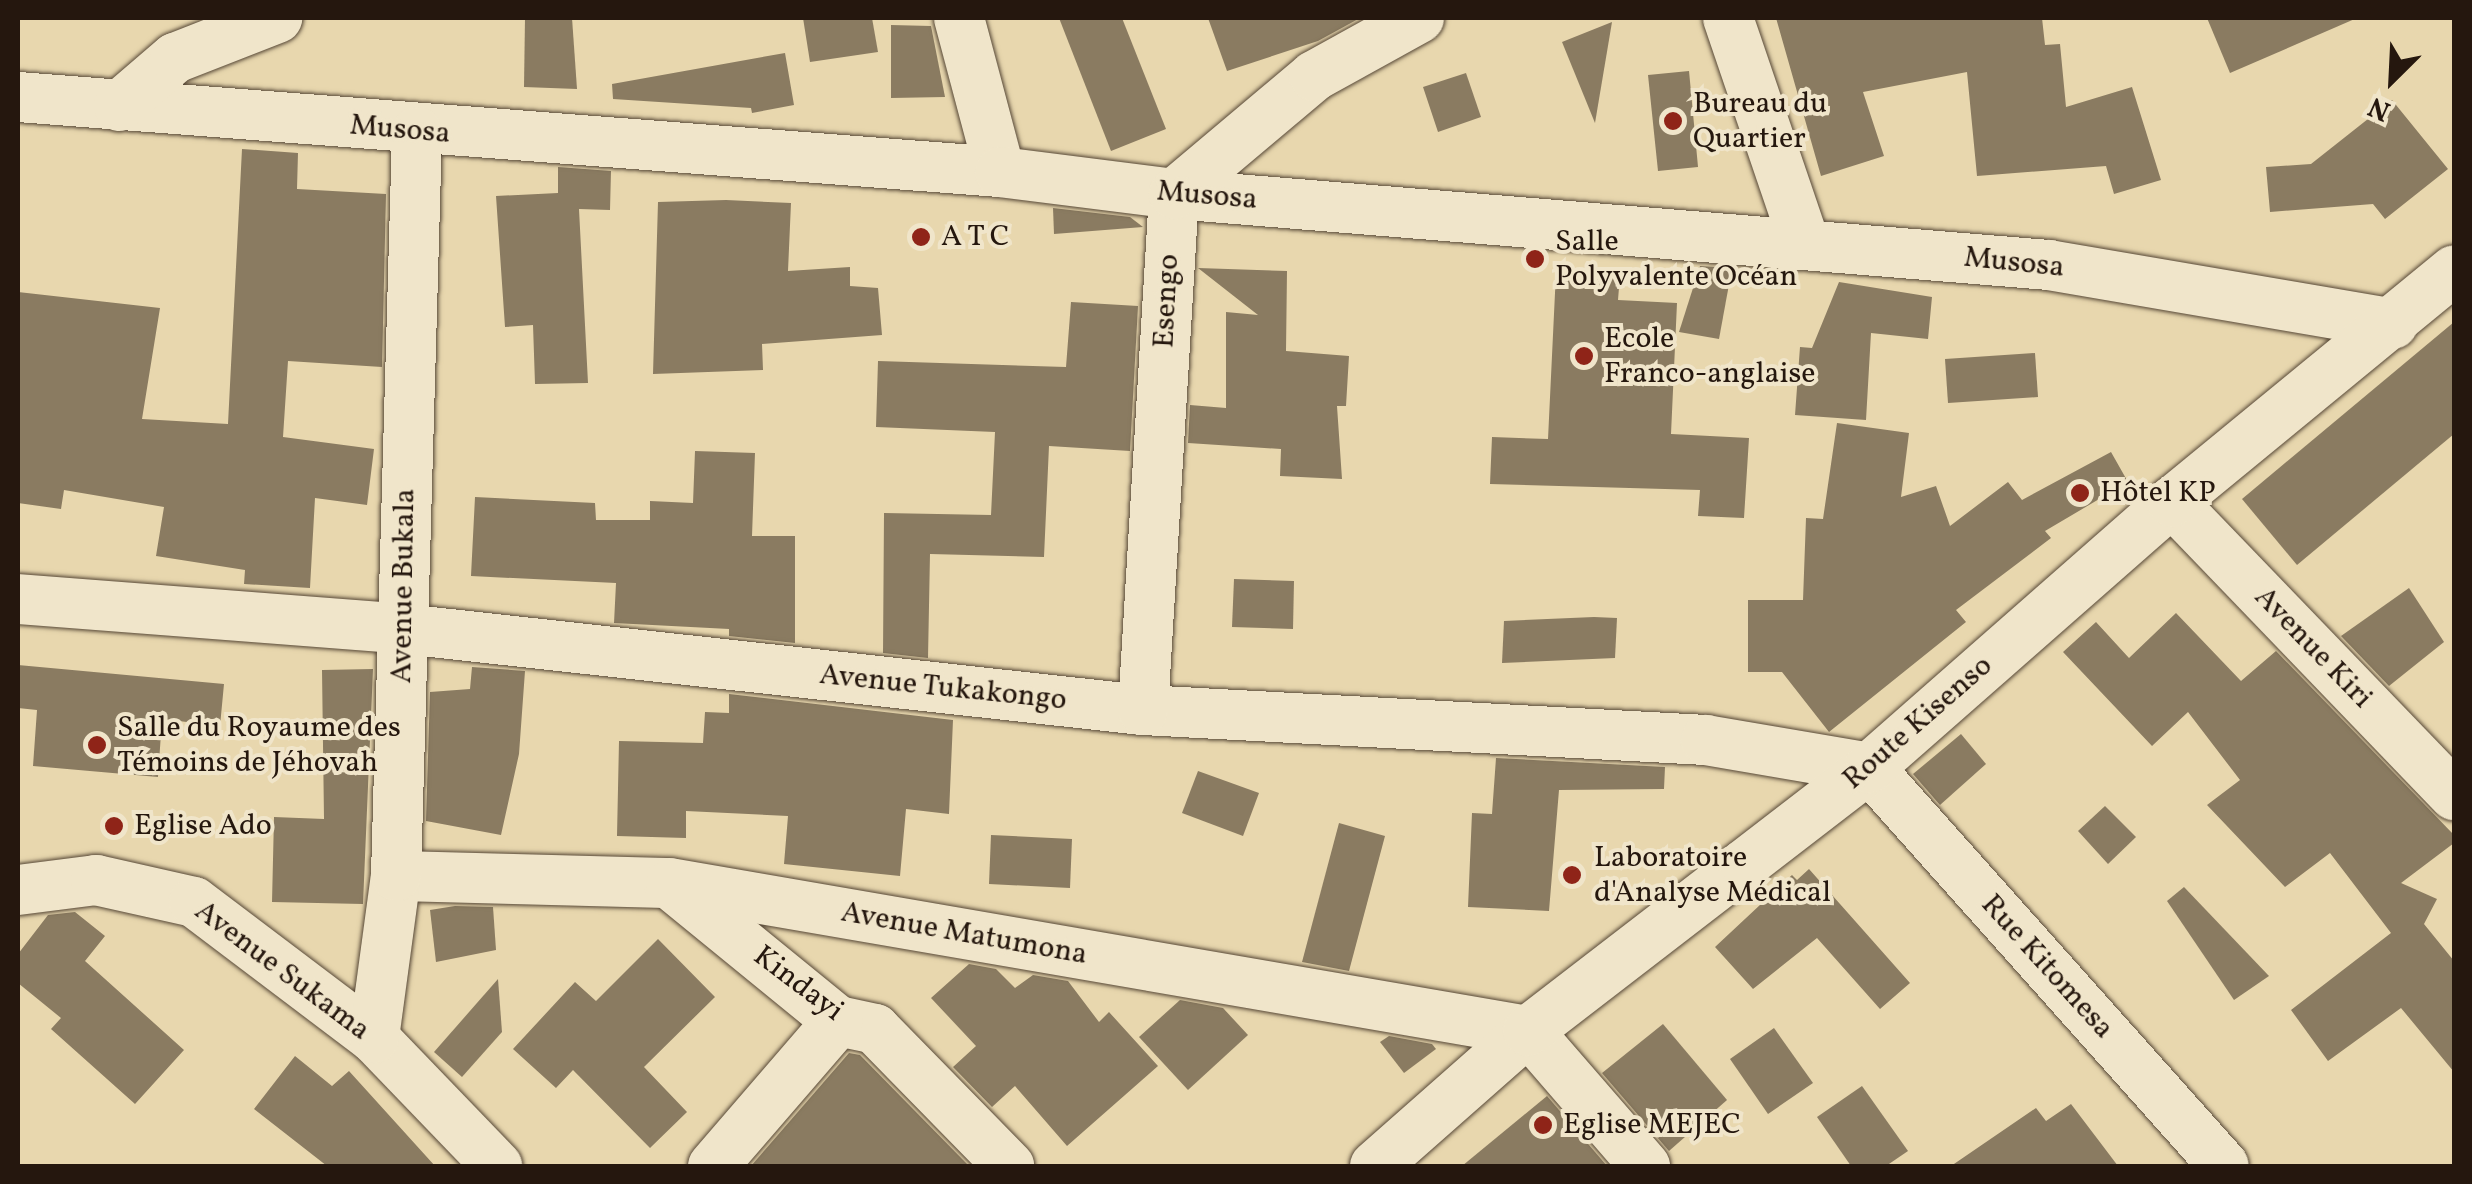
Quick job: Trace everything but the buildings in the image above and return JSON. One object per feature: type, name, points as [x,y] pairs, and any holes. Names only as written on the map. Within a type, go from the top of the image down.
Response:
[{"type":"street","points":[[119,106],[175,58],[277,18]]},
{"type":"street","points":[[959,18],[1000,172]]},
{"type":"street","points":[[1174,194],[1314,76],[1419,18]]},
{"type":"street","points":[[1728,18],[1804,244]]},
{"type":"street","name":"Musosa","points":[[18,97],[417,132],[1000,172],[1174,194],[2049,264],[2392,324]]},
{"type":"street","name":"Avenue Bukala","points":[[374,1038],[396,876],[417,132]]},
{"type":"street","name":"Esengo","points":[[1143,710],[1174,194]]},
{"type":"street","name":"Route Kisenso","points":[[1375,1166],[1528,1031],[1869,768],[2172,502],[2454,270]]},
{"type":"street","name":"Avenue Kiri","points":[[2172,502],[2454,795]]},
{"type":"street","name":"Avenue Tukakongo","points":[[18,599],[404,630],[1143,710],[1706,740],[1869,768]]},
{"type":"street","name":"Rue Kitomesa","points":[[1869,768],[2224,1166]]},
{"type":"street","name":"Avenue Matumona","points":[[396,876],[669,883],[1528,1031]]},
{"type":"street","name":"Avenue Sukama","points":[[18,890],[96,880],[194,902],[374,1038],[497,1166]]},
{"type":"street","name":"Kindayi","points":[[669,883],[838,1021],[875,1029],[1009,1166]]},
{"type":"street","points":[[713,1166],[838,1021]]},
{"type":"street","points":[[1528,1031],[1645,1166]]},
{"type":"place","name":"Bureau du Quartier","points":[[1673,121]]},
{"type":"place","name":"A T C","points":[[921,237]]},
{"type":"place","name":"Salle Polyvalente Océan","points":[[1535,259]]},
{"type":"place","name":"Ecole Franco-anglaise","points":[[1584,356]]},
{"type":"place","name":"Hôtel KP","points":[[2080,493]]},
{"type":"place","name":"Salle du Royaume des Témoins de Jéhovah","points":[[97,745]]},
{"type":"place","name":"Eglise Ado","points":[[114,826]]},
{"type":"place","name":"Laboratoire d'Analyse Médical","points":[[1572,875]]},
{"type":"place","name":"Eglise MEJEC","points":[[1543,1125]]}]
